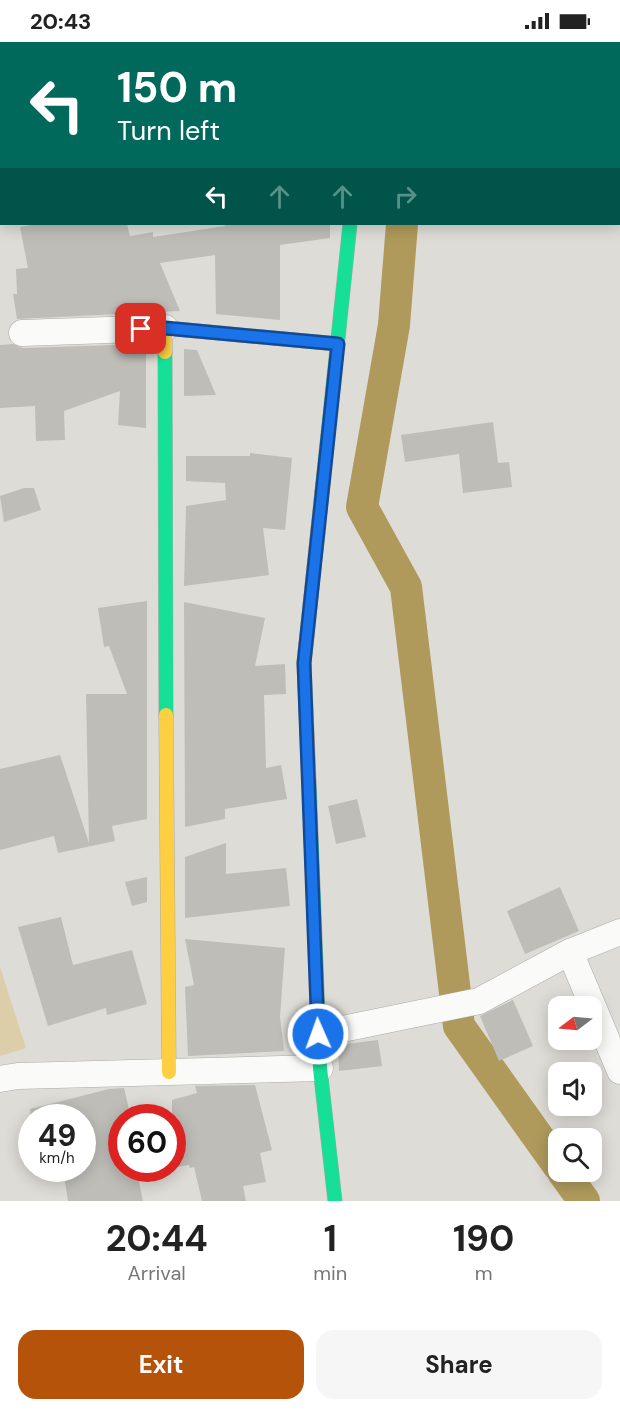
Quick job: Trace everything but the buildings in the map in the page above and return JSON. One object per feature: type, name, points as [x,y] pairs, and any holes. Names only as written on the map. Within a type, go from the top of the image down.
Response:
[{"type":"main road","points":[[335,1201],[318,1034],[304,663],[350,225]]},
{"type":"main road","points":[[169,1072],[166,968],[165,328],[338,344]]},
{"type":"street","points":[[22,333],[165,328]]},
{"type":"street","points":[[318,1034],[479,1001],[570,952],[620,932]]},
{"type":"street","points":[[570,952],[620,1071]]},
{"type":"street","points":[[0,1079],[320,1068]]},
{"type":"shaded area","points":[[0,967],[26,1048],[0,1056]]},
{"type":"waterway","points":[[402,225],[394,325],[362,507],[406,587],[459,1026],[548,1151]]},
{"type":"waterway","points":[[570,1182],[584,1201]]},
{"type":"traffic: fast","points":[[322,491],[350,225]]},
{"type":"traffic: fast","points":[[165,352],[166,715]]},
{"type":"traffic: fast","points":[[309,781],[320,1068],[335,1201]]},
{"type":"traffic: slow","points":[[165,352],[165,328],[338,344]]},
{"type":"traffic: slow","points":[[309,781],[304,663],[322,491]]},
{"type":"traffic: slow","points":[[166,715],[169,1072]]},
{"type":"route","points":[[141,329],[165,328],[338,344],[304,663],[318,1034]]}]
